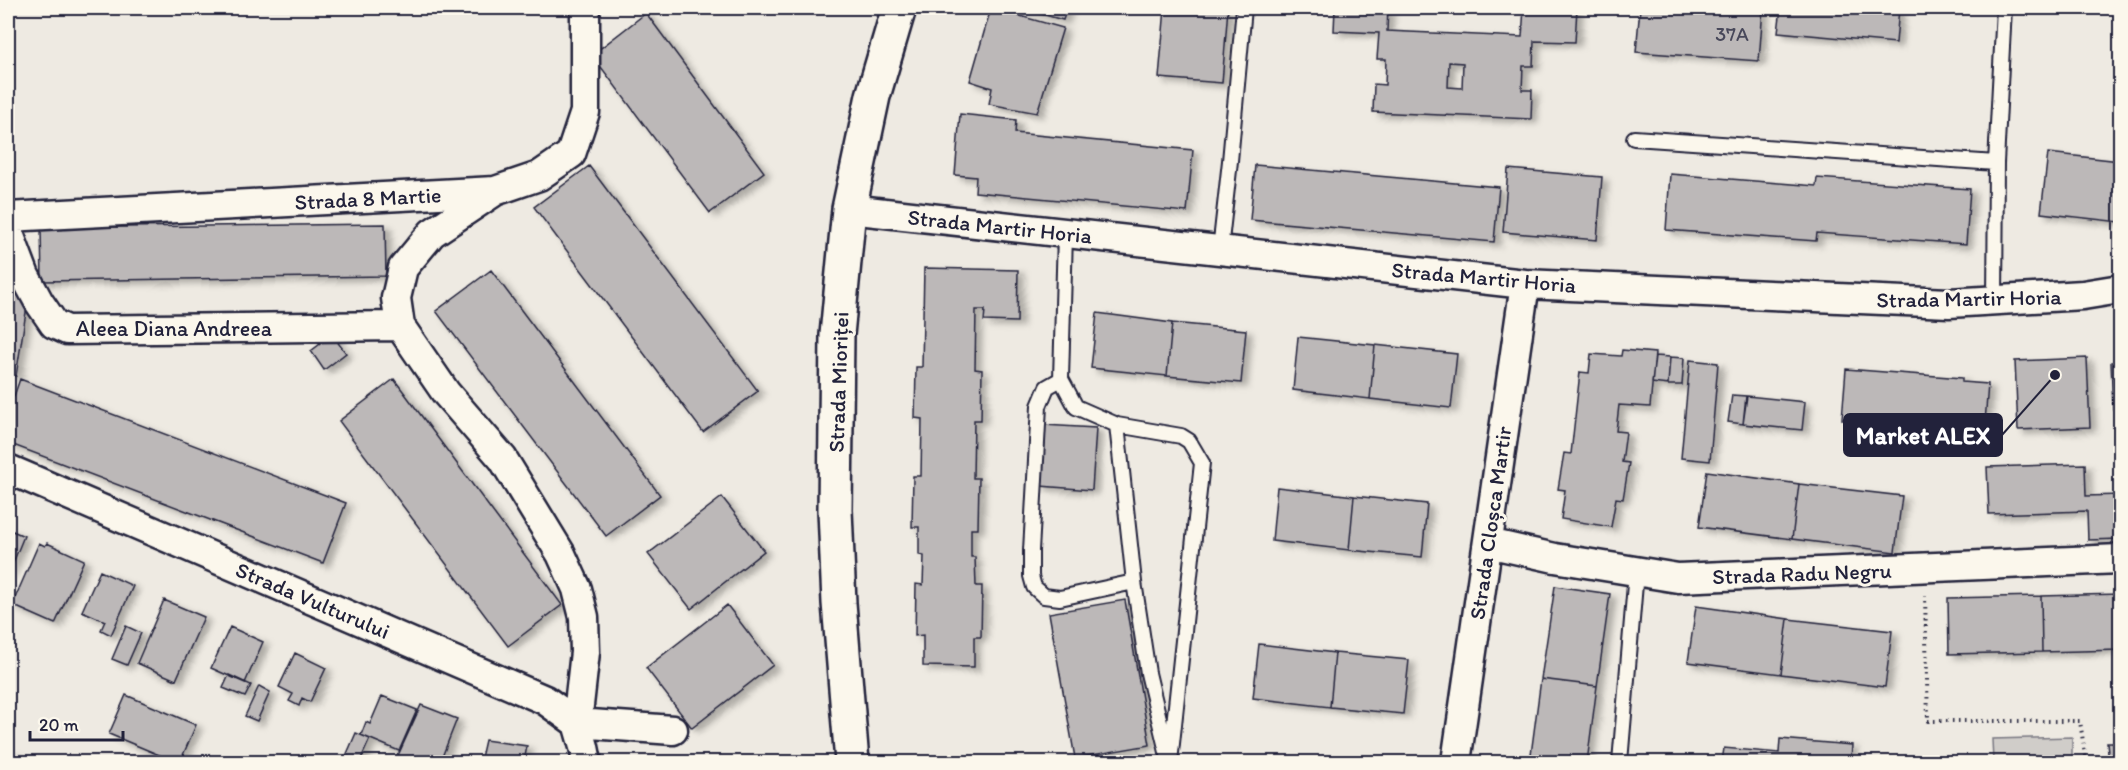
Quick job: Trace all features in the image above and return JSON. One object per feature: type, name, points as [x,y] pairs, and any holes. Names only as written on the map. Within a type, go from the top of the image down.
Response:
[{"type":"main road","name":"Strada Mioriței","points":[[852,762],[839,603],[835,510],[837,335],[849,209],[873,96],[899,8]]},
{"type":"street","name":"Strada 8 Martie","points":[[8,217],[495,191],[539,176],[571,154],[585,112],[585,8]]},
{"type":"street","points":[[495,191],[432,233],[403,268],[396,298],[400,326],[446,393],[503,459],[561,554],[577,589],[585,617],[585,652],[577,723],[587,762]]},
{"type":"street","name":"Strada Martir Horia","points":[[849,209],[1525,284],[1949,303],[2083,295],[2121,289]]},
{"type":"street","name":"Aleea Diana Andreea","points":[[8,231],[25,276],[39,302],[54,324],[67,330],[400,326]]},
{"type":"street","name":"Strada Cloșca Martir","points":[[1456,762],[1525,284]]},
{"type":"street","name":"Strada Vulturului","points":[[8,469],[545,700],[577,723]]},
{"type":"street","name":"Strada Radu Negru","points":[[1488,543],[1555,558],[1678,578],[2121,559]]},
{"type":"street","points":[[577,723],[673,730]]},
{"type":"lane","points":[[1220,250],[1244,8]]},
{"type":"lane","points":[[1995,302],[1996,163],[2004,8]]},
{"type":"lane","points":[[1634,138],[1996,163]]},
{"type":"lane","points":[[1065,234],[1061,379],[1076,406],[1117,426],[1181,436],[1190,441],[1202,463],[1170,762]]},
{"type":"lane","points":[[1061,379],[1047,387],[1039,406],[1031,551],[1031,576],[1034,587],[1044,596],[1060,598],[1134,582]]},
{"type":"lane","points":[[1117,426],[1134,582],[1148,673],[1170,762]]},
{"type":"lane","points":[[1620,762],[1636,572]]},
{"type":"path","points":[[1925,568],[1928,721],[2080,721],[2086,762]]},
{"type":"shaded area","points":[[2072,737],[2072,762],[1993,762],[1992,739]]},
{"type":"building","points":[[991,8],[1063,28],[1037,113],[989,104],[992,88],[970,81]]},
{"type":"building","points":[[1020,8],[1067,8],[1063,20]]},
{"type":"building","points":[[1165,8],[1228,8],[1222,83],[1159,78]]},
{"type":"building","points":[[1335,8],[1388,8],[1387,31],[1522,37],[1524,8],[1577,8],[1575,42],[1534,41],[1533,66],[1523,66],[1522,90],[1532,90],[1531,119],[1373,112],[1374,84],[1385,85],[1386,59],[1377,59],[1379,33],[1334,31]],"holes":[[[1449,62],[1463,63],[1462,88],[1448,87]]]},
{"type":"building","points":[[1640,8],[1763,8],[1759,61],[1636,52]]},
{"type":"building","points":[[1781,8],[1899,8],[1896,43],[1778,32]]},
{"type":"building","points":[[646,13],[764,172],[710,213],[592,55]]},
{"type":"building","points":[[960,114],[1016,120],[1015,133],[1193,150],[1187,212],[975,192],[976,177],[955,175]]},
{"type":"building","points":[[2048,153],[2120,161],[2120,222],[2041,213]]},
{"type":"building","points":[[1255,165],[1499,187],[1494,242],[1250,220]]},
{"type":"building","points":[[589,166],[758,391],[703,432],[534,207]]},
{"type":"building","points":[[1508,169],[1602,177],[1597,240],[1503,232]]},
{"type":"building","points":[[1670,174],[1816,186],[1817,178],[1970,189],[1966,244],[1817,233],[1816,241],[1666,230]]},
{"type":"building","points":[[385,224],[386,276],[42,281],[41,228]]},
{"type":"building","points":[[924,268],[1018,270],[1017,322],[984,321],[985,310],[976,310],[975,369],[982,370],[981,420],[974,420],[973,478],[979,478],[978,529],[971,529],[971,557],[975,557],[976,586],[982,586],[981,637],[974,637],[974,667],[923,666],[923,635],[915,636],[916,584],[923,585],[924,556],[919,555],[919,527],[912,527],[913,476],[921,476],[922,419],[915,418],[916,367],[922,367]]},
{"type":"building","points":[[491,270],[660,495],[606,536],[436,311]]},
{"type":"building","points":[[8,290],[29,293],[16,376],[8,375]]},
{"type":"building","points":[[1097,313],[1172,323],[1167,376],[1091,368]]},
{"type":"building","points":[[1172,323],[1246,330],[1241,383],[1167,376]]},
{"type":"building","points":[[332,335],[346,353],[324,370],[311,351]]},
{"type":"building","points":[[1298,337],[1375,345],[1370,399],[1293,390]]},
{"type":"building","points":[[1375,345],[1457,354],[1451,408],[1370,399]]},
{"type":"building","points":[[1622,350],[1655,353],[1650,407],[1619,405],[1616,431],[1626,432],[1622,462],[1629,463],[1623,499],[1616,498],[1611,527],[1561,519],[1565,490],[1558,489],[1564,453],[1571,454],[1580,372],[1589,373],[1591,354],[1621,356]]},
{"type":"building","points":[[1655,356],[1670,357],[1668,385],[1652,383]]},
{"type":"building","points":[[1670,357],[1684,358],[1682,385],[1668,385]]},
{"type":"building","points":[[2087,358],[2090,427],[2018,430],[2015,361]]},
{"type":"building","points":[[1690,360],[1718,363],[1710,461],[1681,458]]},
{"type":"building","points":[[2111,362],[2120,362],[2120,408],[2113,409]]},
{"type":"building","points":[[1846,369],[1962,378],[1962,382],[1988,384],[1984,435],[1867,425],[1868,422],[1842,419]]},
{"type":"building","points":[[20,379],[346,503],[323,563],[8,443],[8,413]]},
{"type":"building","points":[[394,379],[562,605],[508,646],[339,421]]},
{"type":"building","points":[[1732,395],[1746,396],[1743,424],[1728,422]]},
{"type":"building","points":[[1747,396],[1805,402],[1802,430],[1743,424]]},
{"type":"building","points":[[1043,425],[1096,428],[1092,490],[1040,486]]},
{"type":"building","points":[[2085,464],[2086,496],[2120,495],[2120,539],[2088,540],[2087,511],[1989,514],[1987,467]]},
{"type":"building","points":[[1707,471],[1799,484],[1792,539],[1699,527]]},
{"type":"building","points":[[1799,484],[1902,496],[1895,552],[1792,539]]},
{"type":"building","points":[[1277,487],[1354,496],[1349,550],[1272,541]]},
{"type":"building","points":[[1354,496],[1427,504],[1422,557],[1349,550]]},
{"type":"building","points":[[722,497],[764,551],[691,609],[648,554]]},
{"type":"building","points":[[8,529],[24,536],[8,575]]},
{"type":"building","points":[[39,543],[45,546],[47,543],[84,560],[55,624],[12,605]]},
{"type":"building","points":[[100,571],[133,586],[111,635],[101,630],[105,621],[82,611]]},
{"type":"building","points":[[1555,586],[1610,594],[1597,686],[1541,679]]},
{"type":"building","points":[[2120,594],[2120,650],[2042,652],[2041,596]]},
{"type":"building","points":[[2041,596],[2042,652],[1949,654],[1948,598]]},
{"type":"building","points":[[164,600],[204,617],[176,680],[137,663]]},
{"type":"building","points":[[1125,600],[1150,745],[1075,758],[1049,613]]},
{"type":"building","points":[[727,605],[773,665],[692,728],[646,668]]},
{"type":"building","points":[[1696,606],[1788,619],[1781,674],[1688,662]]},
{"type":"building","points":[[1788,619],[1892,631],[1885,687],[1781,674]]},
{"type":"building","points":[[126,626],[141,633],[127,665],[112,659]]},
{"type":"building","points":[[230,627],[263,642],[245,683],[211,668]]},
{"type":"building","points":[[1259,644],[1335,653],[1330,707],[1253,698]]},
{"type":"building","points":[[295,653],[326,668],[310,702],[302,698],[299,706],[289,701],[293,694],[279,687]]},
{"type":"building","points":[[1335,653],[1409,660],[1403,714],[1330,707]]},
{"type":"building","points":[[229,675],[251,685],[245,697],[223,688]]},
{"type":"building","points":[[1541,679],[1597,686],[1587,762],[1530,762]]},
{"type":"building","points":[[259,686],[270,692],[257,721],[245,716]]},
{"type":"building","points":[[126,695],[196,725],[180,762],[109,734]]},
{"type":"building","points":[[382,696],[417,710],[399,751],[361,735],[366,722],[370,724]]},
{"type":"building","points":[[421,705],[457,719],[440,762],[395,762]]},
{"type":"building","points":[[356,733],[370,739],[360,761],[346,756]]},
{"type":"building","points":[[1780,739],[1852,745],[1851,759],[1888,762],[1722,762],[1724,748],[1779,753]]},
{"type":"building","points":[[485,740],[527,746],[524,762],[480,762]]},
{"type":"building","points":[[2107,742],[2120,742],[2120,762],[2109,762]]},
{"type":"building","points":[[8,751],[24,759],[23,762],[8,762]]},
{"type":"place","name":"Market ALEX","points":[[2055,375]]}]
